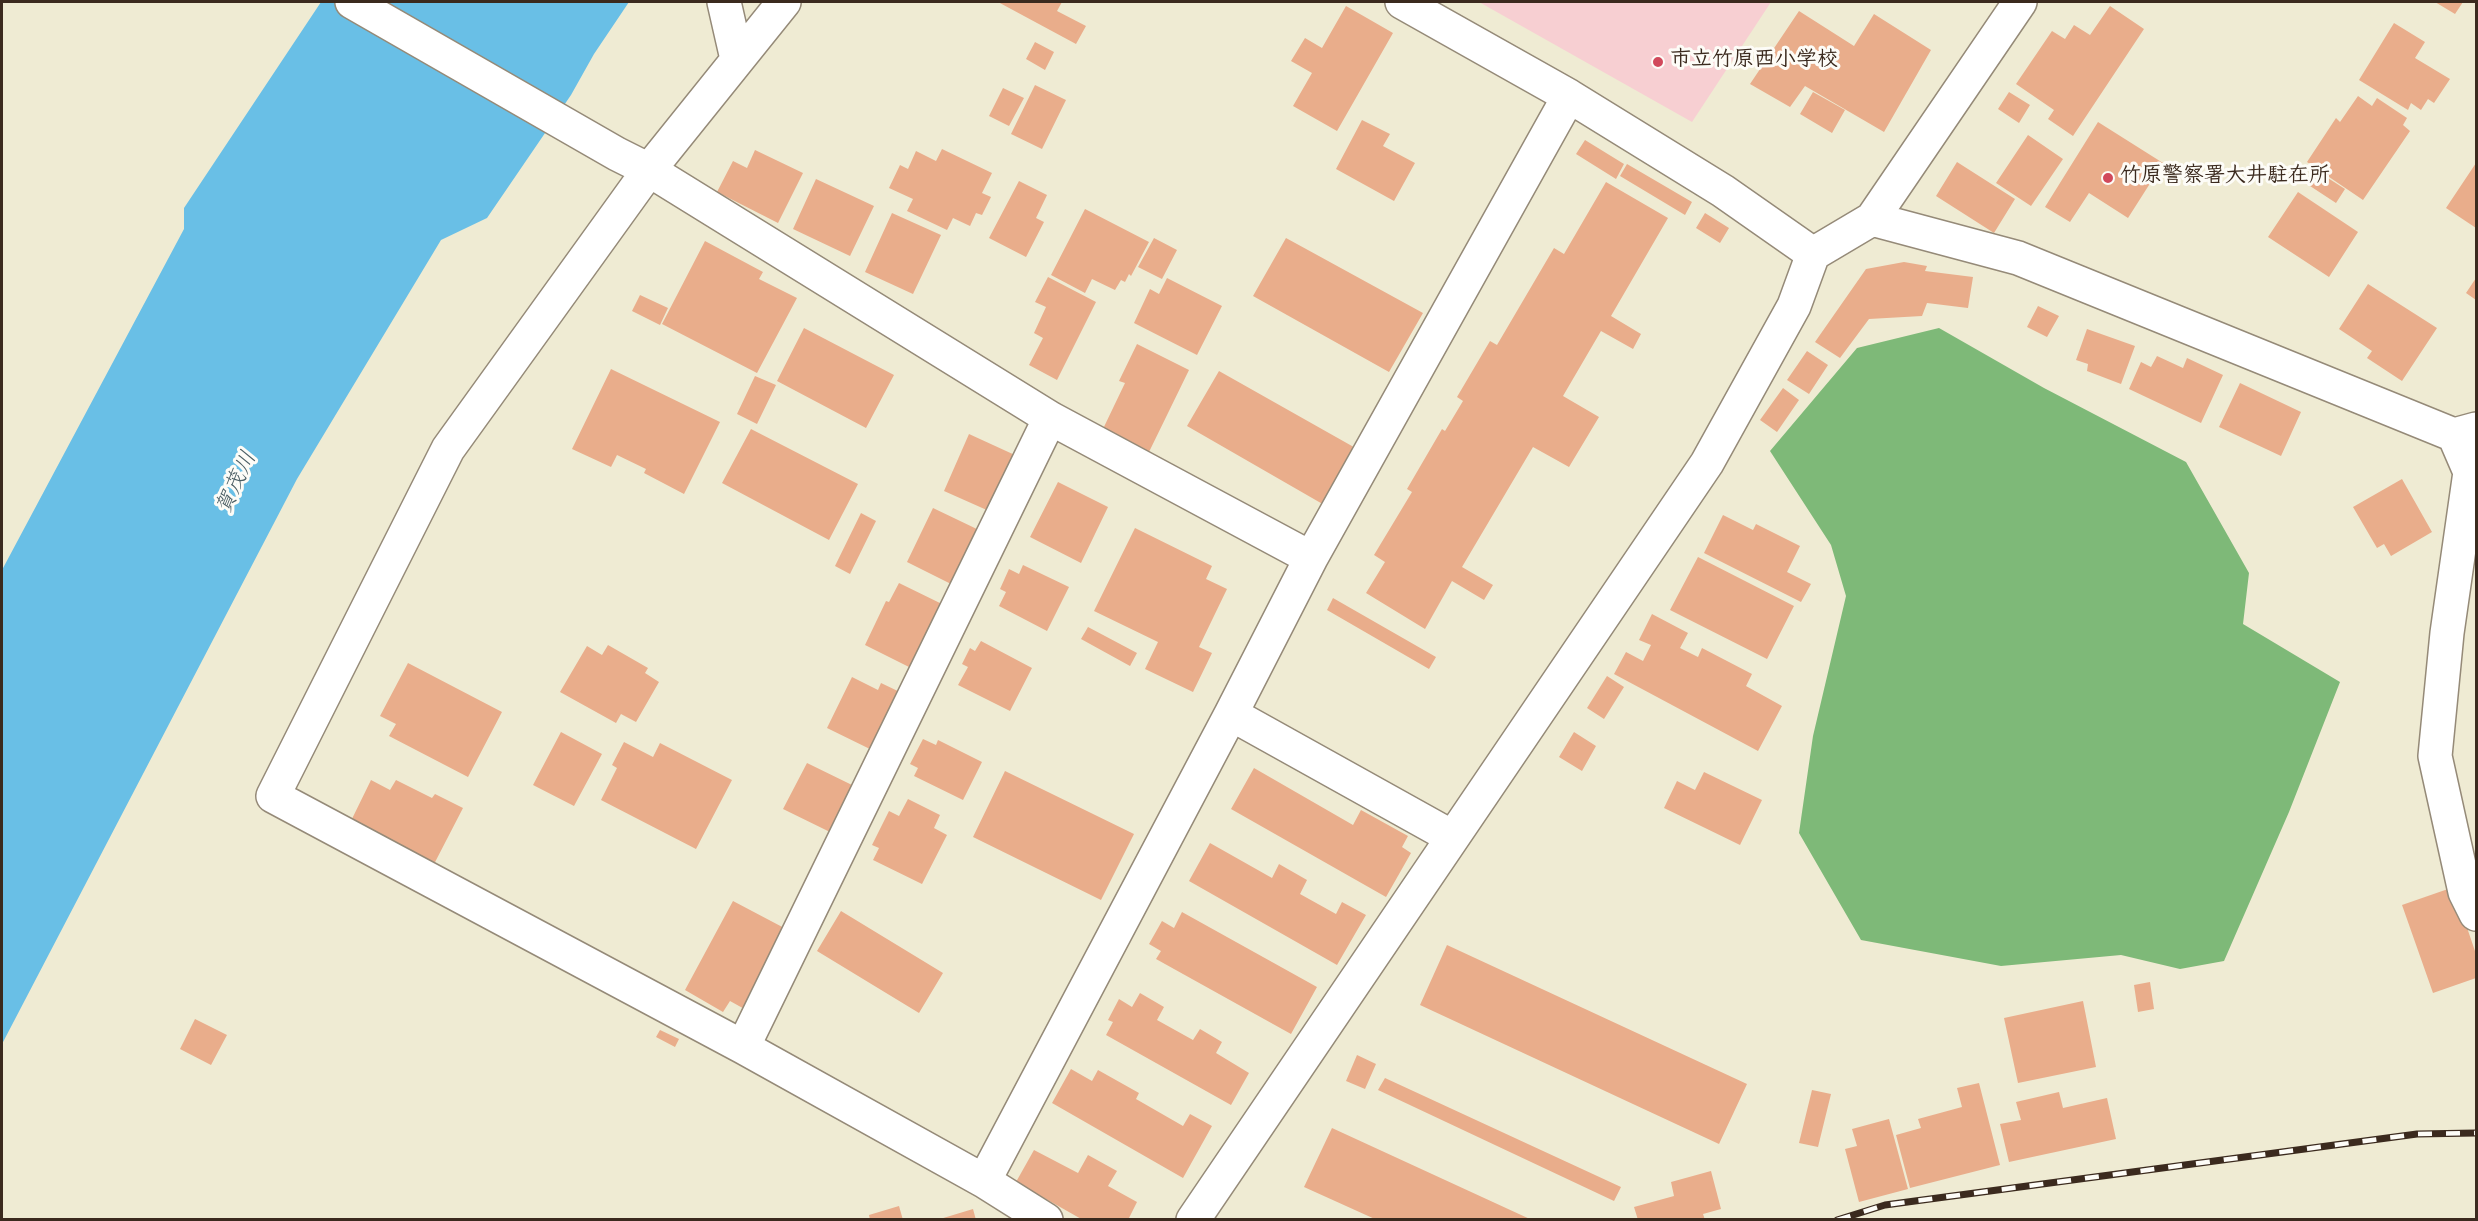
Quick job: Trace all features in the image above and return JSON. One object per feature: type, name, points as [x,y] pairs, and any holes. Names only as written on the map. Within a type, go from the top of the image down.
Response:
[{"type":"street","points":[[352,2],[617,154],[649,170],[1050,418],[1311,558]]},
{"type":"street","points":[[724,2],[736,59]]},
{"type":"street","points":[[784,2],[649,170],[448,449],[273,796],[743,1047],[984,1180],[1046,1220]]},
{"type":"street","points":[[1402,2],[1569,96],[1723,191],[1813,254]]},
{"type":"street","points":[[1193,1220],[1707,463],[1794,306],[1813,254],[1872,219],[2020,2]]},
{"type":"street","points":[[984,1180],[1311,558],[1569,96]]},
{"type":"street","points":[[1872,219],[2018,258],[2465,432],[2470,472],[2447,633],[2435,756],[2465,891],[2476,914]]},
{"type":"street","points":[[743,1047],[1050,418]]},
{"type":"street","points":[[1231,714],[1452,837]]},
{"type":"shaded area","name":"市立竹原西小学校","points":[[1479,2],[1771,2],[1692,122]]},
{"type":"green space","points":[[1939,328],[2044,388],[2186,462],[2249,573],[2243,624],[2340,682],[2289,812],[2224,961],[2180,969],[2121,955],[2001,966],[1861,940],[1799,833],[1813,736],[1846,596],[1831,545],[1770,451],[1857,348]]},
{"type":"water","name":"賀茂川","points":[[321,2],[629,2],[594,54],[571,95],[487,218],[441,240],[297,479],[2,1044],[2,570],[184,229],[184,208]]},
{"type":"building","points":[[998,2],[1062,2],[1057,11],[1086,26],[1076,44]]},
{"type":"building","points":[[2435,2],[2463,2],[2455,14]]},
{"type":"building","points":[[1346,6],[1393,33],[1337,131],[1293,106],[1312,73],[1291,61],[1305,38],[1322,48]]},
{"type":"building","points":[[2110,6],[2144,29],[2073,136],[2048,119],[2054,110],[2016,84],[2052,31],[2065,39],[2074,25],[2090,35]]},
{"type":"building","points":[[1799,11],[1854,46],[1874,14],[1931,50],[1884,132],[1805,86],[1790,107],[1750,84]]},
{"type":"building","points":[[2394,23],[2425,42],[2415,58],[2450,79],[2434,103],[2428,99],[2421,110],[2411,103],[2408,110],[2359,80]]},
{"type":"building","points":[[1035,42],[1054,52],[1045,70],[1026,59]]},
{"type":"building","points":[[1035,85],[1066,100],[1042,149],[1011,134]]},
{"type":"building","points":[[1003,88],[1024,98],[1009,126],[989,116]]},
{"type":"building","points":[[1813,92],[1845,110],[1832,133],[1800,114]]},
{"type":"building","points":[[2009,92],[2030,105],[2019,123],[1998,109]]},
{"type":"building","points":[[2358,96],[2372,106],[2377,98],[2407,118],[2403,125],[2410,131],[2363,200],[2307,162],[2336,118],[2340,122]]},
{"type":"building","points":[[1362,120],[1390,134],[1383,146],[1415,163],[1394,201],[1336,169]]},
{"type":"building","name":"竹原警察署大井駐在所","points":[[2098,122],[2163,163],[2128,218],[2089,193],[2070,222],[2045,207]]},
{"type":"building","points":[[2028,135],[2063,159],[2031,206],[1996,183]]},
{"type":"building","points":[[1585,140],[1624,164],[1616,179],[1576,154]]},
{"type":"building","points":[[942,149],[992,173],[982,193],[991,197],[982,215],[976,213],[970,226],[953,218],[947,230],[907,211],[913,199],[889,188],[900,165],[908,169],[916,151],[936,161]]},
{"type":"building","points":[[755,150],[803,173],[778,223],[717,192],[733,161],[747,168]]},
{"type":"building","points":[[1957,162],[2015,199],[1994,233],[1936,196]]},
{"type":"building","points":[[2476,163],[2476,228],[2446,208]]},
{"type":"building","points":[[1627,164],[1692,202],[1685,215],[1620,176]]},
{"type":"building","points":[[2317,171],[2345,189],[2336,203],[2307,184]]},
{"type":"building","points":[[816,179],[874,206],[850,256],[793,229]]},
{"type":"building","points":[[1019,181],[1047,195],[1036,218],[1044,222],[1026,257],[989,238]]},
{"type":"building","points":[[1606,182],[1668,218],[1611,316],[1641,334],[1633,349],[1601,331],[1563,396],[1599,417],[1569,467],[1533,447],[1462,567],[1493,585],[1484,600],[1452,581],[1425,629],[1366,593],[1385,562],[1374,555],[1412,492],[1407,489],[1442,429],[1445,431],[1463,401],[1457,397],[1490,341],[1497,345],[1554,248],[1564,254]]},
{"type":"building","points":[[2298,192],[2358,232],[2329,277],[2268,237]]},
{"type":"building","points":[[1085,209],[1149,242],[1131,276],[1129,274],[1125,282],[1121,280],[1115,290],[1092,279],[1085,293],[1051,275]]},
{"type":"building","points":[[892,213],[941,235],[913,294],[865,272]]},
{"type":"building","points":[[1705,213],[1729,228],[1720,243],[1696,228]]},
{"type":"building","points":[[1154,238],[1177,250],[1162,279],[1138,267]]},
{"type":"building","points":[[1286,238],[1423,313],[1389,372],[1253,296]]},
{"type":"building","points":[[705,241],[763,272],[759,279],[797,298],[757,373],[662,324]]},
{"type":"building","points":[[1904,262],[1927,266],[1925,271],[1973,277],[1968,308],[1927,303],[1922,316],[1869,319],[1840,358],[1815,342],[1866,269]]},
{"type":"building","points":[[1048,277],[1096,302],[1057,380],[1029,365],[1043,338],[1034,333],[1046,307],[1035,302]]},
{"type":"building","points":[[1167,278],[1222,306],[1197,355],[1134,323],[1150,289],[1159,294]]},
{"type":"building","points":[[2476,278],[2476,300],[2466,293]]},
{"type":"building","points":[[2368,284],[2437,328],[2402,381],[2367,358],[2372,351],[2339,329]]},
{"type":"building","points":[[640,295],[668,308],[660,325],[632,311]]},
{"type":"building","points":[[2038,306],[2059,316],[2047,337],[2027,327]]},
{"type":"building","points":[[804,328],[894,375],[866,428],[777,381]]},
{"type":"building","points":[[2087,329],[2135,346],[2121,384],[2087,371],[2088,364],[2076,360]]},
{"type":"building","points":[[1137,344],[1189,370],[1148,454],[1102,431],[1125,383],[1119,381]]},
{"type":"building","points":[[1807,351],[1828,365],[1809,394],[1787,380]]},
{"type":"building","points":[[2157,356],[2183,368],[2187,358],[2223,375],[2201,423],[2129,389],[2141,362],[2151,367]]},
{"type":"building","points":[[611,369],[720,422],[684,494],[644,473],[646,469],[617,455],[611,467],[572,449]]},
{"type":"building","points":[[1219,371],[1359,450],[1326,506],[1187,426]]},
{"type":"building","points":[[755,376],[776,385],[757,424],[737,414]]},
{"type":"building","points":[[2240,383],[2301,412],[2281,456],[2219,427]]},
{"type":"building","points":[[1783,388],[1799,400],[1777,432],[1760,420]]},
{"type":"building","points":[[751,429],[858,484],[829,540],[722,483]]},
{"type":"building","points":[[969,434],[1017,456],[998,515],[944,491]]},
{"type":"building","points":[[2402,479],[2432,532],[2391,556],[2384,544],[2377,548],[2353,507]]},
{"type":"building","points":[[1058,482],[1108,507],[1081,563],[1030,537]]},
{"type":"building","points":[[933,508],[981,531],[955,586],[907,562]]},
{"type":"building","points":[[861,513],[876,521],[850,574],[835,566]]},
{"type":"building","points":[[1723,515],[1753,530],[1756,524],[1800,546],[1787,572],[1811,584],[1801,602],[1704,553]]},
{"type":"building","points":[[1135,528],[1212,566],[1206,579],[1227,589],[1199,647],[1212,653],[1193,692],[1145,669],[1158,642],[1094,611]]},
{"type":"building","points":[[1698,557],[1794,606],[1767,659],[1670,610]]},
{"type":"building","points":[[1023,565],[1069,587],[1047,631],[999,606],[1006,592],[1000,589],[1009,569],[1019,574]]},
{"type":"building","points":[[899,583],[944,605],[913,669],[865,645],[886,601],[889,602]]},
{"type":"building","points":[[1333,598],[1436,657],[1429,669],[1327,610]]},
{"type":"building","points":[[1652,614],[1688,633],[1680,648],[1698,657],[1702,648],[1752,674],[1746,686],[1782,706],[1758,751],[1614,674],[1626,652],[1643,661],[1651,645],[1639,640]]},
{"type":"building","points":[[1088,627],[1137,653],[1130,666],[1081,639]]},
{"type":"building","points":[[981,641],[1032,668],[1010,711],[958,685],[968,667],[962,664],[970,648],[975,651]]},
{"type":"building","points":[[608,645],[648,668],[645,673],[659,682],[636,722],[621,714],[616,723],[560,692],[587,646],[602,655]]},
{"type":"building","points":[[408,663],[502,712],[468,777],[389,736],[396,724],[380,716]]},
{"type":"building","points":[[1607,676],[1624,687],[1604,719],[1587,708]]},
{"type":"building","points":[[852,677],[878,690],[881,683],[904,694],[876,752],[827,728]]},
{"type":"building","points":[[561,732],[602,754],[574,806],[533,785]]},
{"type":"building","points":[[1574,732],[1596,746],[1582,771],[1559,757]]},
{"type":"building","points":[[923,739],[936,745],[938,740],[982,762],[963,800],[914,776],[918,768],[910,764]]},
{"type":"building","points":[[624,742],[653,757],[660,743],[732,780],[696,849],[601,800],[617,768],[612,765]]},
{"type":"building","points":[[807,763],[852,785],[832,833],[783,809]]},
{"type":"building","points":[[1254,768],[1353,825],[1361,810],[1408,836],[1402,847],[1411,853],[1386,897],[1231,809]]},
{"type":"building","points":[[1005,771],[1134,834],[1101,900],[973,837]]},
{"type":"building","points":[[1704,772],[1762,800],[1740,845],[1664,808],[1677,781],[1695,790]]},
{"type":"building","points":[[371,780],[390,790],[396,780],[432,798],[435,794],[463,808],[432,868],[349,825]]},
{"type":"building","points":[[908,799],[940,815],[934,828],[947,835],[922,884],[873,860],[879,848],[872,845],[889,811],[899,816]]},
{"type":"building","points":[[1210,843],[1272,878],[1279,864],[1307,880],[1300,894],[1336,914],[1342,902],[1366,915],[1337,965],[1189,881]]},
{"type":"building","points":[[2448,889],[2457,915],[2462,913],[2476,954],[2476,978],[2433,993],[2402,905]]},
{"type":"building","points":[[733,901],[788,930],[748,1011],[730,1001],[723,1012],[685,990]]},
{"type":"building","points":[[841,911],[943,973],[919,1013],[817,951]]},
{"type":"building","points":[[1182,912],[1317,987],[1291,1034],[1156,959],[1161,951],[1149,944],[1162,921],[1174,928]]},
{"type":"building","points":[[1447,945],[1747,1084],[1719,1144],[1420,1005]]},
{"type":"building","points":[[2150,982],[2154,1009],[2138,1012],[2134,985]]},
{"type":"building","points":[[1140,993],[1164,1007],[1157,1020],[1193,1040],[1200,1029],[1222,1042],[1216,1053],[1249,1073],[1231,1105],[1106,1035],[1113,1022],[1108,1020],[1119,999],[1132,1007]]},
{"type":"building","points":[[2083,1001],[2096,1067],[2018,1083],[2004,1018]]},
{"type":"building","points":[[195,1019],[227,1035],[211,1065],[180,1049]]},
{"type":"building","points":[[660,1030],[679,1039],[675,1047],[656,1037]]},
{"type":"building","points":[[1357,1055],[1376,1064],[1365,1089],[1346,1081]]},
{"type":"building","points":[[1071,1069],[1092,1081],[1098,1070],[1139,1093],[1136,1099],[1183,1126],[1190,1114],[1212,1126],[1183,1178],[1052,1103]]},
{"type":"building","points":[[1385,1078],[1621,1187],[1614,1201],[1378,1090]]},
{"type":"building","points":[[1979,1083],[2000,1165],[1910,1188],[1896,1135],[1921,1128],[1918,1119],[1962,1107],[1957,1088]]},
{"type":"building","points":[[1812,1090],[1831,1094],[1818,1147],[1799,1143]]},
{"type":"building","points":[[2059,1092],[2063,1108],[2107,1098],[2116,1139],[2009,1162],[2000,1124],[2021,1120],[2016,1102]]},
{"type":"building","points":[[1889,1119],[1908,1189],[1859,1202],[1845,1149],[1857,1146],[1852,1129]]},
{"type":"building","points":[[1332,1128],[1532,1220],[1377,1220],[1304,1187]]},
{"type":"building","points":[[1034,1150],[1078,1173],[1088,1155],[1117,1171],[1108,1186],[1137,1202],[1128,1220],[1083,1220],[1016,1182]]},
{"type":"building","points":[[1711,1171],[1721,1209],[1703,1214],[1705,1220],[1638,1220],[1634,1207],[1674,1196],[1671,1182]]},
{"type":"building","points":[[899,1206],[903,1220],[870,1220],[869,1215]]},
{"type":"building","points":[[973,1209],[976,1220],[940,1220],[940,1219]]},
{"type":"railway","points":[[1837,1220],[1885,1205],[2417,1134],[2476,1133]]},
{"type":"place","name":"市立竹原西小学校","points":[[1658,62]]},
{"type":"place","name":"竹原警察署大井駐在所","points":[[2108,178]]}]
